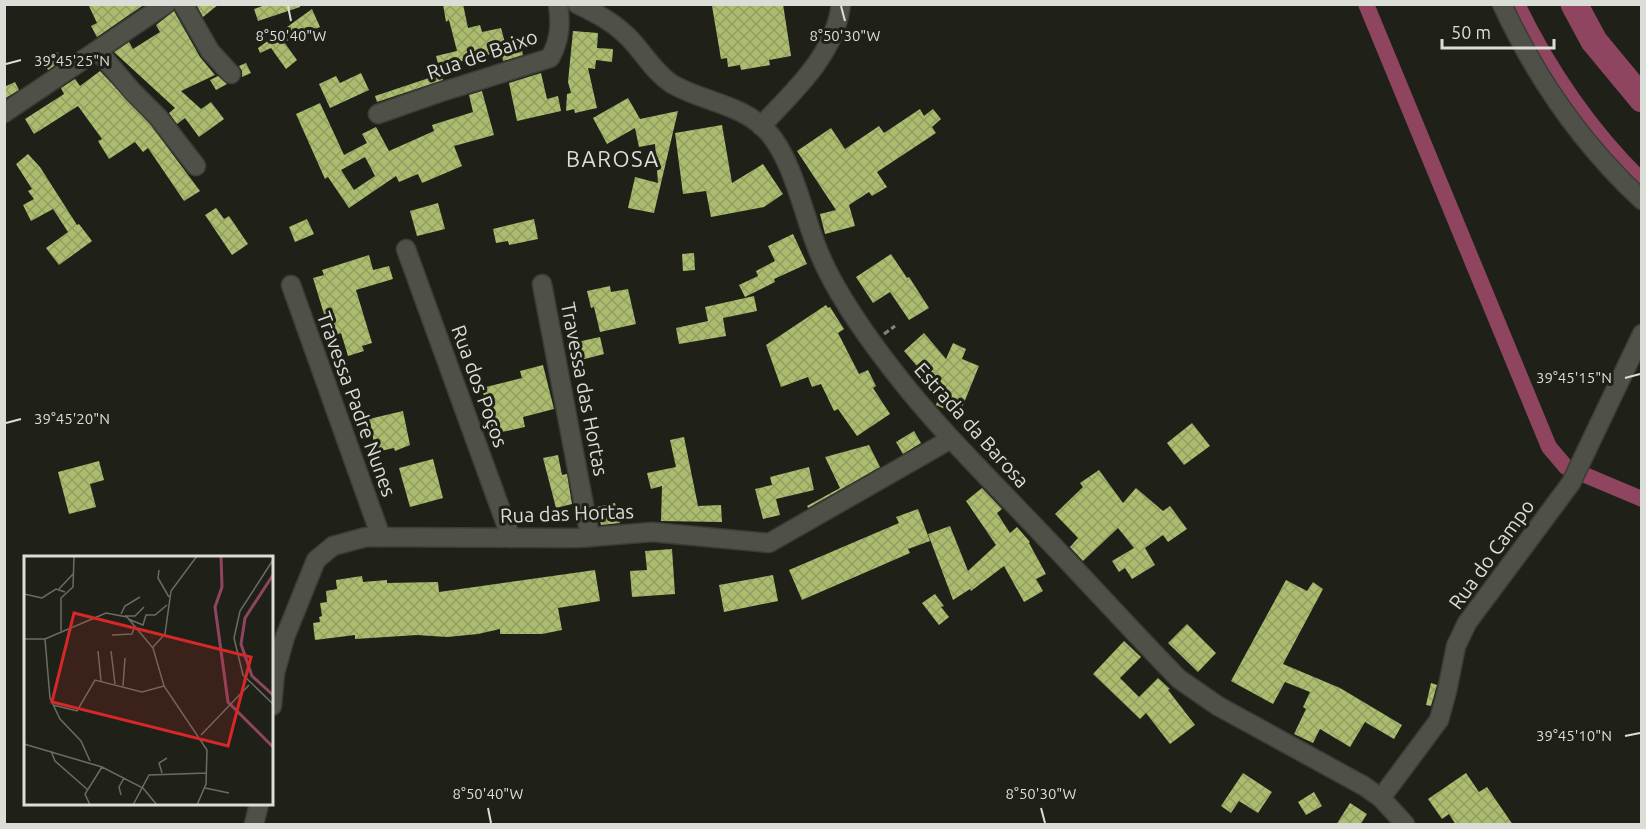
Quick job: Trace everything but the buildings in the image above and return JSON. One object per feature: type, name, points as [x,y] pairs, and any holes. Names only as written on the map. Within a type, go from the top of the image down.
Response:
[{"type":"street","points":[[4,113],[166,4]]},
{"type":"street","points":[[183,4],[210,51],[231,74]]},
{"type":"street","name":"Rua de Baixo","points":[[378,114],[550,58],[558,45],[560,31],[558,4]]},
{"type":"street","name":"Estrada da Barosa","points":[[577,4],[603,16],[614,24],[632,40],[647,61],[673,84],[731,106],[761,126],[774,140],[786,162],[815,243],[828,272],[892,369],[951,439],[1179,680],[1218,706],[1364,786],[1381,798],[1405,825]]},
{"type":"street","points":[[761,126],[800,85],[823,55],[835,31],[841,4]]},
{"type":"street","points":[[1502,4],[1532,62],[1559,104],[1604,161],[1641,200]]},
{"type":"street","points":[[98,51],[158,117],[196,166]]},
{"type":"street","name":"Rua dos Poços","points":[[406,249],[511,538]]},
{"type":"street","name":"Travessa das Hortas","points":[[542,284],[590,537]]},
{"type":"street","name":"Travessa Padre Nunes","points":[[291,285],[381,537]]},
{"type":"street","name":"Rua do Campo","points":[[1381,798],[1439,720],[1448,691],[1456,646],[1467,623],[1575,474],[1641,334]]},
{"type":"street","name":"Rua das Hortas","points":[[273,695],[275,673],[285,637],[316,560],[333,546],[366,537],[590,537],[652,532],[769,543],[951,439]]},
{"type":"street","points":[[254,825],[259,805]]},
{"type":"waterway","points":[[1366,4],[1549,447],[1566,467],[1642,499]]},
{"type":"waterway","points":[[1517,4],[1557,76],[1572,98],[1605,141],[1642,181]]},
{"type":"waterway","points":[[1574,4],[1594,41],[1642,99]]},
{"type":"district","name":"BAROSA","points":[[613,158]]}]
